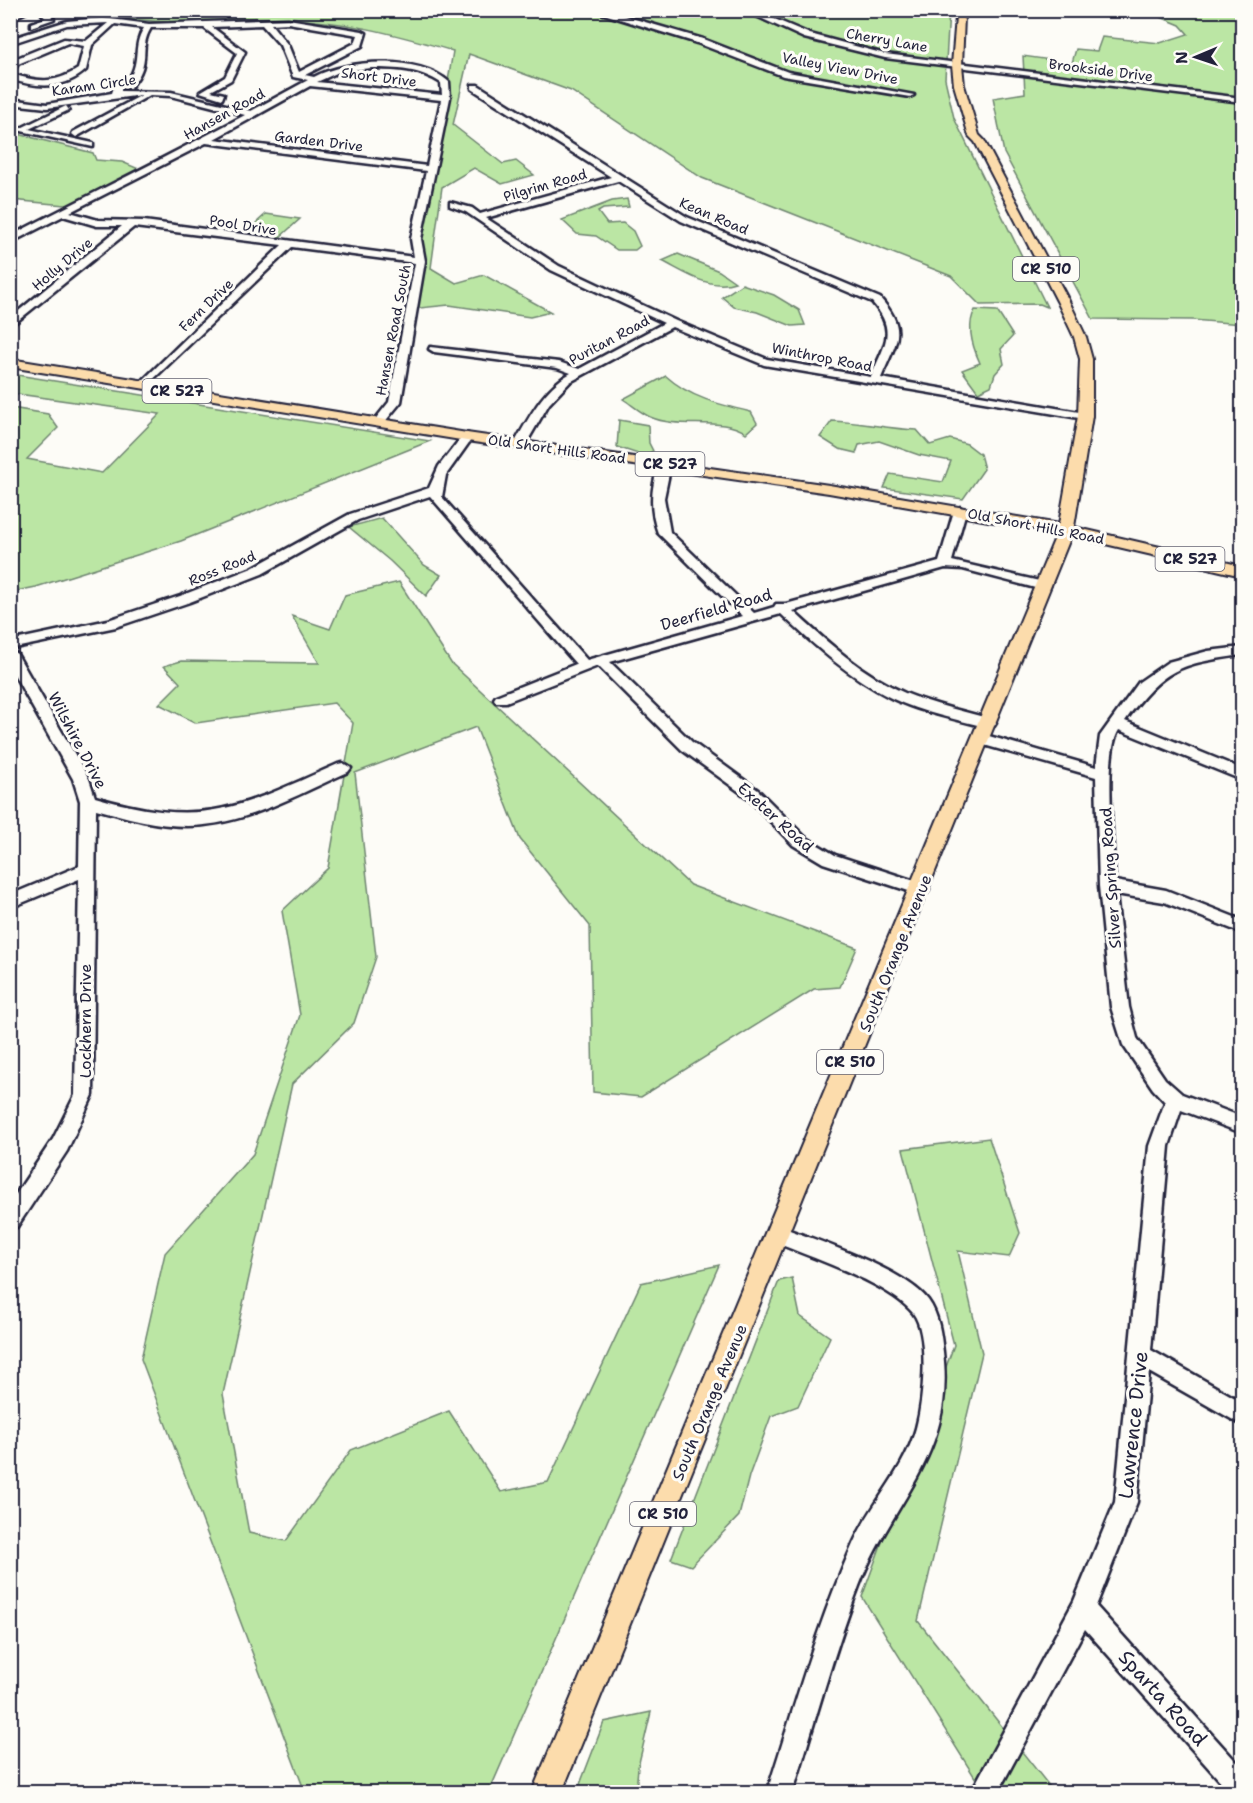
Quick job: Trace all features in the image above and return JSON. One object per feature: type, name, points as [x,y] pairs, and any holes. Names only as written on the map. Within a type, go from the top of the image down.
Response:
[{"type":"main road","name":"South Orange Avenue","points":[[548,1792],[986,731],[1066,530],[1085,416],[1086,359],[1080,337],[979,140],[974,136],[964,111],[957,65],[960,23],[957,10]]},
{"type":"main road","name":"South Orange Avenue","points":[[969,63],[969,79],[984,137],[979,140]]},
{"type":"main road","name":"Old Short Hills Road","points":[[10,363],[467,437],[666,464],[960,511],[1066,530],[1242,571]]},
{"type":"street","points":[[10,18],[28,10]]},
{"type":"street","points":[[10,32],[50,19],[42,10]]},
{"type":"street","name":"Valley View Drive","points":[[594,10],[700,41],[786,74],[910,95]]},
{"type":"street","name":"Cherry Lane","points":[[746,10],[826,42],[885,56],[957,65]]},
{"type":"street","points":[[263,21],[281,37],[288,49],[296,75]]},
{"type":"street","points":[[10,42],[40,30],[67,23],[113,22],[149,26],[288,21],[362,33],[359,44],[312,70],[296,75]]},
{"type":"street","points":[[88,44],[67,41],[15,62],[10,74],[24,81],[49,85],[66,82],[82,70],[88,44],[113,22]]},
{"type":"street","points":[[208,25],[208,28],[241,52],[228,78],[204,92],[221,96],[209,104]]},
{"type":"street","points":[[32,26],[40,30]]},
{"type":"street","points":[[115,94],[118,86],[127,86],[141,64],[141,37],[149,26]]},
{"type":"street","name":"Brookside Drive","points":[[957,65],[969,63],[1242,100]]},
{"type":"street","name":"Hansen Road","points":[[10,240],[204,140],[329,72],[353,67],[406,68],[441,78],[447,86],[446,98]]},
{"type":"street","points":[[296,75],[311,81]]},
{"type":"street","name":"Short Drive","points":[[311,81],[446,98]]},
{"type":"street","name":"Kean Road","points":[[475,87],[684,219],[843,284],[876,300],[890,316],[893,334],[874,382]]},
{"type":"street","points":[[76,134],[146,96],[146,92]]},
{"type":"street","name":"Karam Circle","points":[[10,101],[47,106],[115,94],[146,92],[171,94],[252,114]]},
{"type":"street","name":"Hansen Road South","points":[[379,422],[395,402],[420,261],[417,239],[446,98]]},
{"type":"street","points":[[73,101],[69,106],[21,130],[90,145]]},
{"type":"street","points":[[19,112],[47,106]]},
{"type":"street","name":"Garden Drive","points":[[204,140],[431,169]]},
{"type":"street","name":"Pilgrim Road","points":[[479,217],[618,178]]},
{"type":"street","name":"Winthrop Road","points":[[453,204],[479,217],[547,263],[672,323],[764,362],[1085,416]]},
{"type":"street","name":"Pool Drive","points":[[63,213],[97,223],[131,225],[420,261]]},
{"type":"street","name":"Holly Drive","points":[[10,324],[131,225]]},
{"type":"street","name":"Fern Drive","points":[[144,385],[288,245]]},
{"type":"street","name":"Puritan Road","points":[[520,444],[544,402],[578,372],[672,323]]},
{"type":"street","points":[[434,349],[559,365],[578,372]]},
{"type":"street","points":[[467,437],[439,477],[434,491],[439,502],[584,665]]},
{"type":"street","points":[[666,464],[656,497],[657,515],[664,533],[750,616]]},
{"type":"street","name":"Ross Road","points":[[10,645],[111,624],[185,599],[258,571],[354,518],[434,491]]},
{"type":"street","points":[[945,564],[960,511]]},
{"type":"street","name":"Deerfield Road","points":[[501,699],[600,660],[781,607],[945,564],[963,566],[1043,586]]},
{"type":"street","points":[[781,607],[821,643],[891,691],[986,731],[1103,774]]},
{"type":"street","name":"Silver Spring Road","points":[[1242,651],[1208,655],[1173,665],[1144,685],[1107,736],[1103,774],[1107,886],[1120,1007],[1129,1040],[1159,1084],[1175,1100],[1242,1125]]},
{"type":"street","name":"Wilshire Drive","points":[[10,654],[81,778],[88,801],[152,816],[188,820],[237,811],[343,768]]},
{"type":"street","name":"Exeter Road","points":[[600,660],[687,746],[747,789],[799,841],[830,859],[921,889]]},
{"type":"street","points":[[1116,723],[1242,775]]},
{"type":"street","name":"Lockhern Drive","points":[[10,1221],[60,1145],[84,1095],[88,801]]},
{"type":"street","points":[[10,902],[87,869]]},
{"type":"street","points":[[1107,886],[1166,896],[1242,927]]},
{"type":"street","name":"Lawrence Drive","points":[[984,1792],[1083,1609],[1126,1502],[1159,1146],[1175,1100]]},
{"type":"street","points":[[778,1235],[901,1289],[920,1306],[927,1322],[935,1363],[934,1402],[919,1452],[912,1471],[861,1553],[805,1710],[780,1792]]},
{"type":"street","points":[[1141,1356],[1242,1414]]},
{"type":"street","name":"Sparta Road","points":[[1083,1609],[1242,1787]]},
{"type":"green space","points":[[96,11],[949,11],[945,79],[954,118],[1047,307],[1040,304],[980,305],[951,276],[702,178],[571,91],[469,54],[453,125],[503,164],[516,161],[534,175],[502,184],[474,168],[442,187],[431,268],[456,283],[484,275],[551,312],[530,317],[449,305],[410,309],[453,51],[388,33],[323,22],[256,19],[162,22],[117,17]]},
{"type":"green space","points":[[1146,11],[1242,11],[1242,324],[1192,320],[1093,319],[1004,153],[993,98],[1025,93],[1023,56],[1072,63],[1076,49],[1097,51],[1102,37],[1160,43],[1188,34],[1180,25]]},
{"type":"green space","points":[[10,132],[93,153],[96,160],[122,162],[146,172],[76,206],[11,200]]},
{"type":"green space","points":[[627,199],[629,207],[603,209],[598,212],[607,224],[623,223],[633,231],[640,246],[635,250],[617,250],[596,236],[577,234],[562,220],[612,201]]},
{"type":"green space","points":[[266,214],[300,219],[279,238],[246,232]]},
{"type":"green space","points":[[678,254],[719,271],[735,282],[716,284],[707,282],[662,261]]},
{"type":"green space","points":[[742,284],[774,295],[799,310],[805,325],[792,326],[757,312],[734,307],[722,297]]},
{"type":"green space","points":[[975,310],[997,311],[1013,336],[1001,349],[1004,364],[995,374],[991,386],[978,392],[962,370],[980,363],[971,330]]},
{"type":"green space","points":[[11,374],[430,441],[181,541],[36,587],[11,592],[11,408],[48,414],[58,428],[27,459],[102,473],[160,414],[11,393]]},
{"type":"green space","points":[[666,376],[675,384],[696,395],[751,412],[757,423],[746,433],[725,425],[662,421],[647,415],[623,399]]},
{"type":"green space","points":[[619,420],[648,425],[649,443],[653,451],[644,456],[617,447]]},
{"type":"green space","points":[[832,421],[917,430],[930,445],[950,439],[967,444],[980,454],[984,469],[963,499],[884,488],[890,474],[943,482],[951,461],[919,455],[879,441],[859,445],[856,453],[839,449],[820,437]]},
{"type":"green space","points":[[382,518],[424,565],[441,575],[426,596],[390,561],[349,527]]},
{"type":"green space","points":[[399,582],[451,663],[690,885],[857,948],[840,987],[814,989],[641,1097],[593,1092],[590,926],[520,839],[476,727],[355,773],[376,957],[354,1023],[292,1084],[223,1394],[249,1533],[286,1541],[351,1450],[449,1411],[501,1492],[548,1482],[641,1283],[719,1265],[489,1792],[305,1792],[141,1359],[165,1253],[253,1154],[300,1015],[282,911],[328,868],[353,723],[334,703],[196,723],[159,704],[180,683],[164,666],[181,661],[319,663],[292,616],[330,629],[345,595]]},
{"type":"green space","points":[[989,1138],[1020,1233],[1009,1257],[958,1251],[982,1353],[918,1621],[1054,1792],[984,1792],[862,1597],[954,1345],[903,1149]]},
{"type":"green space","points":[[792,1278],[800,1316],[830,1337],[798,1406],[771,1416],[749,1476],[739,1516],[691,1566],[671,1559],[779,1281]]},
{"type":"green space","points":[[651,1712],[638,1767],[636,1792],[577,1792],[604,1722]]}]
